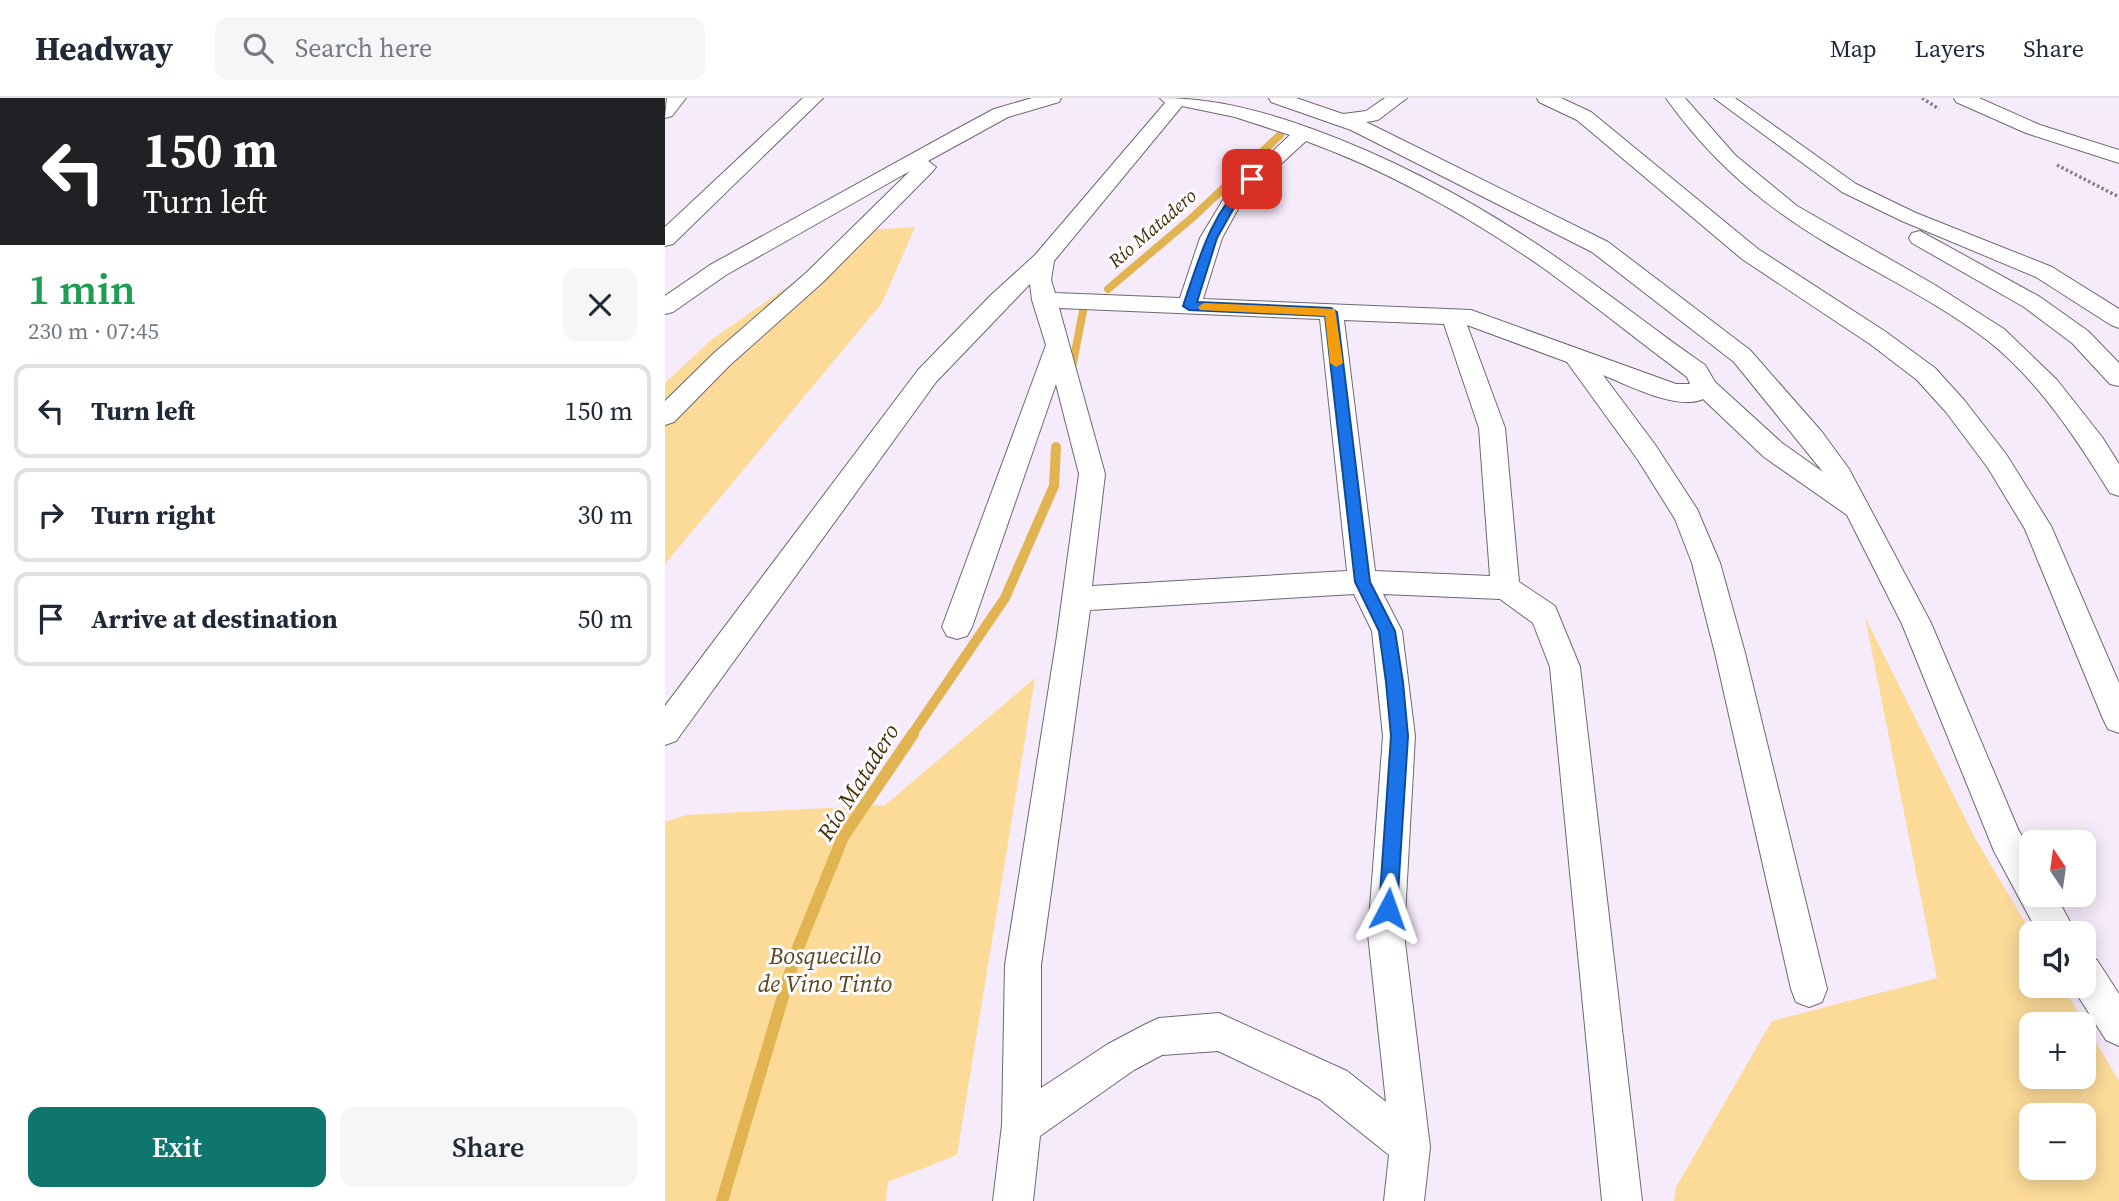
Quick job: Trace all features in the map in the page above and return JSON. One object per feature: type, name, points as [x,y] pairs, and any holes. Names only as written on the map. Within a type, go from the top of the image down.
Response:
[{"type":"street","points":[[665,112],[677,98]]},
{"type":"street","points":[[665,239],[814,98]]},
{"type":"street","points":[[665,307],[718,270],[1001,113],[1052,98]]},
{"type":"street","points":[[1278,98],[1342,120],[1487,189],[1600,247],[1742,356],[1814,439],[1840,477],[1916,622],[2006,840],[2019,864]]},
{"type":"street","points":[[1342,120],[1371,116],[1398,98]]},
{"type":"street","points":[[1546,98],[1584,116],[1750,254],[1878,338],[1926,374],[1955,406],[1997,461],[2036,526],[2119,719]]},
{"type":"street","points":[[1675,98],[1728,159],[1790,210],[1927,289],[1996,335],[2048,386],[2092,444],[2119,486]]},
{"type":"street","points":[[1723,98],[1849,188],[1867,206],[2032,302],[2080,337],[2119,378]]},
{"type":"street","points":[[1963,98],[2033,129],[2119,157]]},
{"type":"street","points":[[665,731],[927,376],[999,300],[1043,260],[1173,99],[1253,116],[1303,133],[1393,172],[1491,224],[1537,254],[1696,371],[1701,375],[1703,386],[1773,450],[1859,512]]},
{"type":"street","points":[[1189,306],[1211,238],[1236,195],[1303,133]]},
{"type":"street","points":[[665,416],[722,359],[815,277],[957,137]]},
{"type":"street","points":[[1849,188],[1909,217],[2044,272],[2119,320]]},
{"type":"street","points":[[1013,1201],[1022,1125],[1023,965],[1077,599],[1092,474],[1043,300],[1039,280],[1043,260]]},
{"type":"street","points":[[1043,300],[1471,318],[1681,395],[1697,393],[1703,386]]},
{"type":"street","points":[[1331,312],[1362,582],[1387,631],[1399,736],[1387,934],[1410,1147],[1404,1201]]},
{"type":"street","points":[[1453,318],[1492,428],[1505,588]]},
{"type":"street","points":[[957,627],[1057,346]]},
{"type":"street","points":[[1576,357],[1661,474],[1687,516],[1706,563],[1730,653],[1809,989]]},
{"type":"street","points":[[1077,599],[1362,582],[1505,588],[1545,615],[1565,667],[1622,1201]]},
{"type":"street","points":[[2096,992],[2119,1027]]},
{"type":"street","points":[[1022,1125],[1121,1057],[1159,1037],[1219,1032],[1333,1085],[1410,1147]]},
{"type":"green space","points":[[915,227],[882,303],[665,564],[665,383],[711,340],[868,230]]},
{"type":"green space","points":[[1865,617],[1975,838],[2024,921],[2019,921],[2019,998],[2070,998],[2078,1012],[2019,1012],[2019,1089],[2096,1089],[2096,1042],[2119,1081],[2119,1201],[1674,1201],[1676,1187],[1772,1021],[1937,978]]},
{"type":"green space","name":"Bosquecillo de Vino Tinto","points":[[1035,678],[957,1155],[888,1182],[886,1201],[665,1201],[665,822],[686,815],[885,805]]},
{"type":"waterway","name":"Río Matadero","points":[[1108,289],[1193,217],[1280,135]]},
{"type":"waterway","name":"Río Matadero","points":[[1071,373],[1083,311]]},
{"type":"waterway","name":"Río Matadero","points":[[911,736],[1005,598],[1054,486],[1056,447]]},
{"type":"waterway","name":"Río Matadero","points":[[722,1201],[796,953],[843,837],[913,734]]},
{"type":"slow traffic","points":[[1204,307],[1331,312],[1336,363]]},
{"type":"route","points":[[1252,179],[1236,195],[1211,238],[1189,306],[1331,312],[1362,582],[1387,631],[1395,682],[1399,736],[1388,909]]}]
